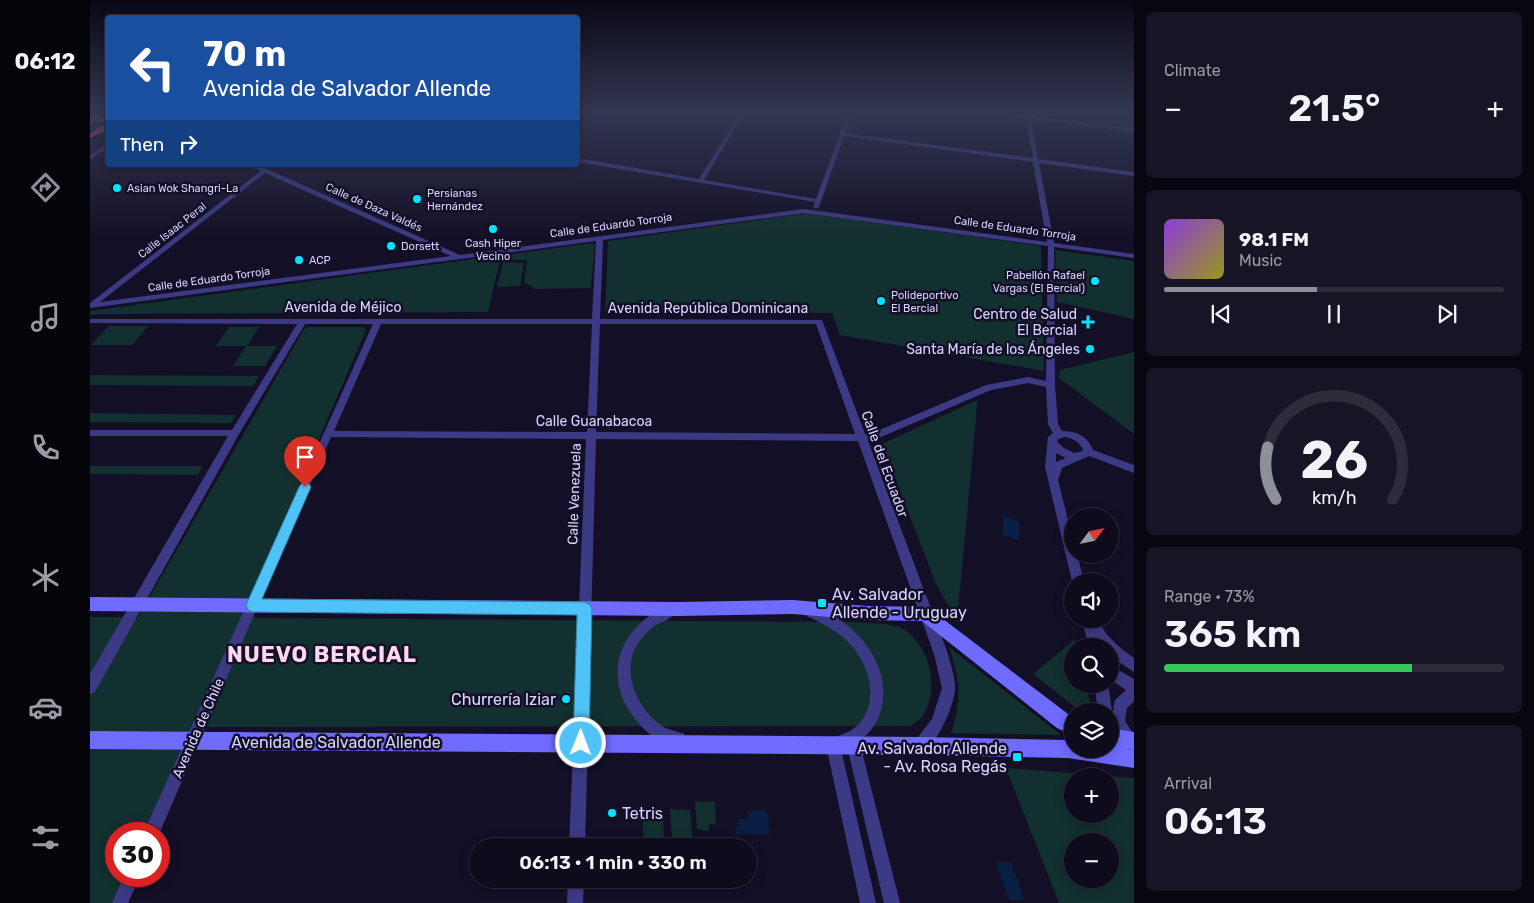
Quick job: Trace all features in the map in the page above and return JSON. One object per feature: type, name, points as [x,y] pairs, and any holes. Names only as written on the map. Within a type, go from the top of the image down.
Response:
[{"type":"street","points":[[701,180],[717,154]]},
{"type":"street","points":[[814,211],[835,154]]},
{"type":"street","points":[[987,154],[1134,174]]},
{"type":"street","points":[[1035,154],[1051,244],[1050,385],[1056,438],[1063,453],[1084,455],[1134,469]]},
{"type":"street","points":[[580,160],[818,201]]},
{"type":"street","name":"Calle de Daza Valdés","points":[[258,167],[459,256]]},
{"type":"street","name":"Calle Isaac Peral","points":[[90,306],[265,170]]},
{"type":"street","name":"Calle de Eduardo Torroja","points":[[90,306],[600,237],[814,211],[1134,256]]},
{"type":"street","name":"Calle Venezuela","points":[[584,608],[600,237]]},
{"type":"street","name":"Avenida de Méjico","points":[[90,321],[596,321]]},
{"type":"street","points":[[90,687],[235,433],[303,321]]},
{"type":"street","name":"Avenida de Chile","points":[[156,822],[378,321]]},
{"type":"street","name":"Avenida República Dominicana","points":[[596,321],[819,322]]},
{"type":"street","name":"Calle del Ecuador","points":[[819,322],[941,654],[949,688],[938,723],[920,746]]},
{"type":"street","name":"Calle Guanabacoa","points":[[328,434],[871,438],[989,387],[1028,380],[1050,385]]},
{"type":"street","points":[[90,433],[235,433]]},
{"type":"street","points":[[1056,438],[1069,434],[1080,439],[1087,446],[1084,455]]},
{"type":"street","points":[[1056,438],[1050,467],[1076,573]]},
{"type":"street","points":[[1054,478],[1056,466],[1084,455]]},
{"type":"street","name":"Avenida de Salvador Allende","points":[[90,604],[677,609],[793,607],[867,613],[925,614]]},
{"type":"street","name":"Avenida de Salvador Allende","points":[[793,607],[817,614],[840,626],[861,646],[874,671],[878,696],[872,716],[857,735],[847,741],[833,745]]},
{"type":"street","points":[[577,838],[584,608]]},
{"type":"street","name":"Avenida de Salvador Allende","points":[[677,609],[658,616],[647,623],[636,634],[628,647],[624,678],[627,694],[637,711],[658,732],[692,744]]},
{"type":"street","points":[[925,614],[1064,722]]},
{"type":"street","points":[[1119,655],[1134,666]]},
{"type":"street","points":[[1119,677],[1134,687]]},
{"type":"street","points":[[1131,740],[1118,722],[1120,705],[1134,692]]},
{"type":"street","name":"Avenida de Salvador Allende","points":[[90,740],[920,746],[1068,749],[1134,759]]},
{"type":"street","points":[[833,745],[868,903]]},
{"type":"street","points":[[854,745],[892,903]]},
{"type":"street","points":[[120,903],[127,887]]},
{"type":"street","points":[[575,903],[576,888]]},
{"type":"green space","points":[[808,213],[1041,246],[1044,371],[840,335],[832,313],[605,312],[608,241]]},
{"type":"green space","points":[[592,243],[595,245],[591,288],[536,289],[524,282],[527,260],[500,260],[488,312],[90,315],[90,311]]},
{"type":"green space","name":"Pabellón Rafael Vargas (El Bercial)","points":[[1055,250],[1134,261],[1134,319],[1057,302]]},
{"type":"green space","points":[[503,262],[524,263],[520,286],[497,287]]},
{"type":"green space","points":[[109,326],[148,326],[132,345],[91,345]]},
{"type":"green space","points":[[229,327],[259,327],[247,346],[277,346],[265,366],[233,366],[246,346],[216,346]]},
{"type":"green space","points":[[309,327],[363,327],[366,330],[243,615],[260,618],[852,622],[888,625],[905,630],[914,638],[927,659],[930,670],[931,695],[928,707],[922,717],[910,726],[192,727],[149,822],[105,822],[105,887],[120,887],[113,903],[90,903],[90,617],[138,617],[304,329]]},
{"type":"green space","points":[[1134,352],[1134,434],[1059,378],[1060,370]]},
{"type":"green space","points":[[90,375],[259,376],[253,386],[90,385]]},
{"type":"green space","points":[[977,400],[957,621],[936,584],[882,444]]},
{"type":"green space","points":[[90,413],[236,415],[231,423],[90,422]]},
{"type":"green space","points":[[90,466],[203,466],[198,475],[90,474]]},
{"type":"green space","points":[[949,647],[1061,735],[951,733],[957,710],[958,690],[956,669]]},
{"type":"green space","points":[[1064,648],[1064,693],[1088,693],[1090,703],[1070,703],[1033,674]]},
{"type":"green space","points":[[1006,768],[1064,773],[1064,823],[1119,823],[1119,777],[1134,778],[1134,903],[1059,903]]},
{"type":"green space","points":[[695,801],[715,802],[716,824],[709,824],[709,831],[697,829]]},
{"type":"green space","points":[[643,808],[663,809],[664,838],[643,838]]},
{"type":"green space","points":[[670,809],[690,810],[692,838],[672,838]]},
{"type":"water","points":[[1003,516],[1019,521],[1019,540],[1003,535]]},
{"type":"water","points":[[747,811],[767,811],[770,834],[736,834],[735,827],[739,826],[738,819],[748,819]]},
{"type":"water","points":[[996,862],[1011,862],[1024,900],[1009,900]]},
{"type":"place","name":"Asian Wok Shangri-La","points":[[117,188]]},
{"type":"place","name":"Persianas Hernández","points":[[417,199]]},
{"type":"place","name":"Cash Hiper Vecino","points":[[493,229]]},
{"type":"place","name":"Dorsett","points":[[391,246]]},
{"type":"place","name":"ACP","points":[[299,260]]},
{"type":"place","name":"Pabellón Rafael Vargas (El Bercial)","points":[[1095,281]]},
{"type":"place","name":"Polideportivo El Bercial","points":[[881,301]]},
{"type":"place","name":"Centro de Salud El Bercial","points":[[1088,322]]},
{"type":"place","name":"Santa María de los Ángeles","points":[[1090,349]]},
{"type":"place","name":"Av. Salvador Allende - Uruguay","points":[[822,603]]},
{"type":"place","name":"Churrería Iziar","points":[[566,699]]},
{"type":"place","name":"Av. Salvador Allende - Av. Rosa Regás","points":[[1017,757]]},
{"type":"place","name":"Tetris","points":[[612,813]]},
{"type":"district","name":"NUEVO BERCIAL","points":[[322,654]]},
{"type":"route","points":[[305,487],[253,605],[584,608],[581,743]]}]
